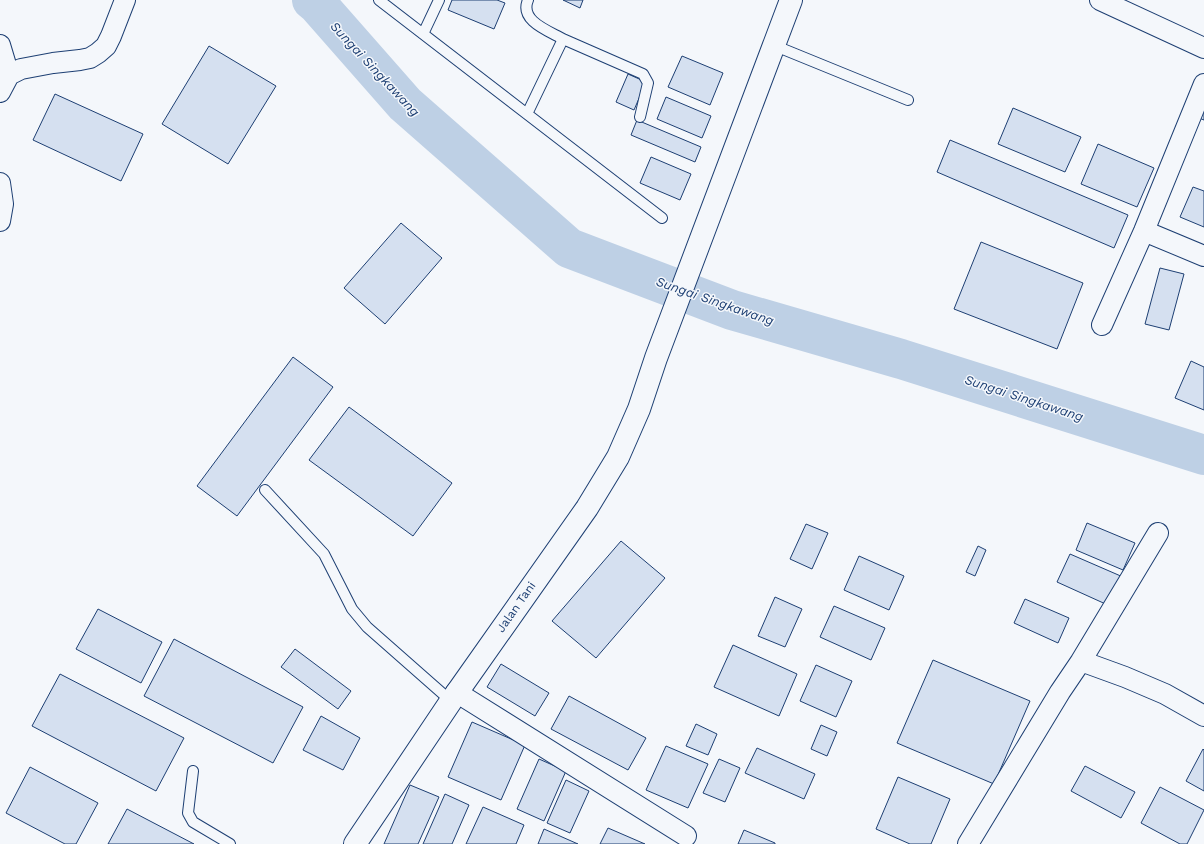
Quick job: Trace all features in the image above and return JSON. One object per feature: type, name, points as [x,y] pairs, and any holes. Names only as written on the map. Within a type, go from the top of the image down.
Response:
[{"type":"highway","name":"Jalan Tani","points":[[355,844],[454,697],[587,508],[614,464],[639,409],[656,358],[701,243],[773,44],[791,0]]},
{"type":"street","points":[[0,92],[9,75],[20,69],[90,58],[98,53],[106,46],[125,0]]},
{"type":"street","points":[[1100,0],[1204,48]]},
{"type":"street","points":[[0,45],[9,75]]},
{"type":"street","points":[[1102,325],[1144,230],[1204,84]]},
{"type":"street","points":[[0,182],[3,204],[0,221]]},
{"type":"street","points":[[1144,230],[1204,256]]},
{"type":"street","points":[[968,844],[1158,533]]},
{"type":"street","points":[[1081,661],[1165,694],[1204,716]]},
{"type":"street","points":[[454,697],[686,836]]},
{"type":"lane","points":[[379,0],[662,218]]},
{"type":"lane","points":[[423,34],[439,0]]},
{"type":"lane","points":[[528,0],[527,13],[531,20],[563,39],[643,74],[648,83],[640,117]]},
{"type":"lane","points":[[527,114],[563,39]]},
{"type":"lane","points":[[773,44],[908,100]]},
{"type":"lane","points":[[265,490],[324,554],[352,609],[368,627],[454,697]]},
{"type":"lane","points":[[192,771],[188,813],[192,822],[230,844]]},
{"type":"building","points":[[452,0],[497,0],[505,3],[494,29],[448,10]]},
{"type":"building","points":[[563,0],[583,0],[580,8]]},
{"type":"building","points":[[209,46],[276,86],[228,164],[162,124]]},
{"type":"building","points":[[682,56],[723,73],[710,105],[668,87]]},
{"type":"building","points":[[628,74],[646,82],[634,110],[616,102]]},
{"type":"building","points":[[55,94],[143,134],[121,181],[33,140]]},
{"type":"building","points":[[666,97],[711,116],[702,138],[657,119]]},
{"type":"building","points":[[1204,106],[1204,120],[1199,118]]},
{"type":"building","points":[[1013,108],[1081,137],[1065,172],[998,144]]},
{"type":"building","points":[[637,120],[701,147],[695,162],[631,135]]},
{"type":"building","points":[[950,140],[1128,215],[1114,248],[937,172]]},
{"type":"building","points":[[1098,144],[1154,168],[1137,207],[1081,184]]},
{"type":"building","points":[[651,157],[691,174],[680,200],[640,183]]},
{"type":"building","points":[[1193,187],[1204,191],[1204,227],[1180,217]]},
{"type":"building","points":[[401,223],[442,258],[385,324],[344,288]]},
{"type":"building","points":[[981,242],[1083,283],[1057,349],[954,309]]},
{"type":"building","points":[[1160,268],[1184,274],[1169,330],[1145,324]]},
{"type":"building","points":[[293,357],[333,387],[237,516],[197,486]]},
{"type":"building","points":[[1191,361],[1204,367],[1204,410],[1175,398]]},
{"type":"building","points":[[349,407],[452,483],[413,536],[309,460]]},
{"type":"building","points":[[1087,523],[1135,543],[1123,570],[1076,550]]},
{"type":"building","points":[[806,524],[828,533],[812,569],[790,559]]},
{"type":"building","points":[[621,541],[665,578],[596,658],[552,621]]},
{"type":"building","points":[[978,546],[986,550],[975,576],[966,572]]},
{"type":"building","points":[[1070,554],[1123,577],[1110,606],[1057,582]]},
{"type":"building","points":[[859,556],[904,576],[889,610],[844,590]]},
{"type":"building","points":[[775,597],[802,609],[785,647],[758,636]]},
{"type":"building","points":[[1025,599],[1069,618],[1058,643],[1014,623]]},
{"type":"building","points":[[834,606],[885,628],[871,660],[820,637]]},
{"type":"building","points":[[98,609],[162,642],[141,683],[76,649]]},
{"type":"building","points":[[174,639],[303,707],[273,763],[144,696]]},
{"type":"building","points":[[733,645],[797,674],[779,716],[714,687]]},
{"type":"building","points":[[295,649],[351,691],[338,709],[281,667]]},
{"type":"building","points":[[933,660],[1030,701],[994,784],[897,743]]},
{"type":"building","points":[[501,664],[549,693],[535,716],[487,687]]},
{"type":"building","points":[[816,665],[852,681],[836,717],[800,701]]},
{"type":"building","points":[[60,674],[184,738],[156,791],[32,726]]},
{"type":"building","points":[[569,696],[646,738],[628,770],[551,729]]},
{"type":"building","points":[[321,716],[360,738],[343,770],[303,750]]},
{"type":"building","points":[[472,722],[525,745],[501,800],[448,777]]},
{"type":"building","points":[[696,724],[717,734],[708,755],[686,746]]},
{"type":"building","points":[[821,725],[837,732],[827,756],[811,749]]},
{"type":"building","points":[[666,746],[708,764],[688,808],[646,790]]},
{"type":"building","points":[[757,748],[815,774],[804,799],[745,773]]},
{"type":"building","points":[[1203,749],[1204,750],[1204,791],[1186,781]]},
{"type":"building","points":[[539,759],[566,771],[544,821],[517,809]]},
{"type":"building","points":[[719,759],[740,768],[725,802],[703,793]]},
{"type":"building","points":[[1085,766],[1135,792],[1121,818],[1071,791]]},
{"type":"building","points":[[30,767],[98,803],[76,844],[65,844],[6,813]]},
{"type":"building","points":[[898,777],[950,799],[931,844],[910,844],[876,829]]},
{"type":"building","points":[[566,780],[589,791],[570,833],[547,823]]},
{"type":"building","points":[[410,785],[439,797],[418,844],[384,844]]},
{"type":"building","points":[[1160,787],[1204,810],[1187,844],[1180,844],[1141,823]]},
{"type":"building","points":[[445,794],[469,805],[452,844],[423,844]]},
{"type":"building","points":[[483,807],[524,825],[516,844],[466,844]]},
{"type":"building","points":[[127,809],[194,844],[108,844]]},
{"type":"building","points":[[608,828],[645,844],[600,844]]},
{"type":"building","points":[[544,829],[578,844],[538,844]]},
{"type":"building","points":[[744,830],[775,843],[775,844],[738,844]]},
{"type":"waterway","name":"Sungai Singkawang","points":[[312,0],[405,104],[569,248],[732,310],[901,359],[1204,455]]}]
